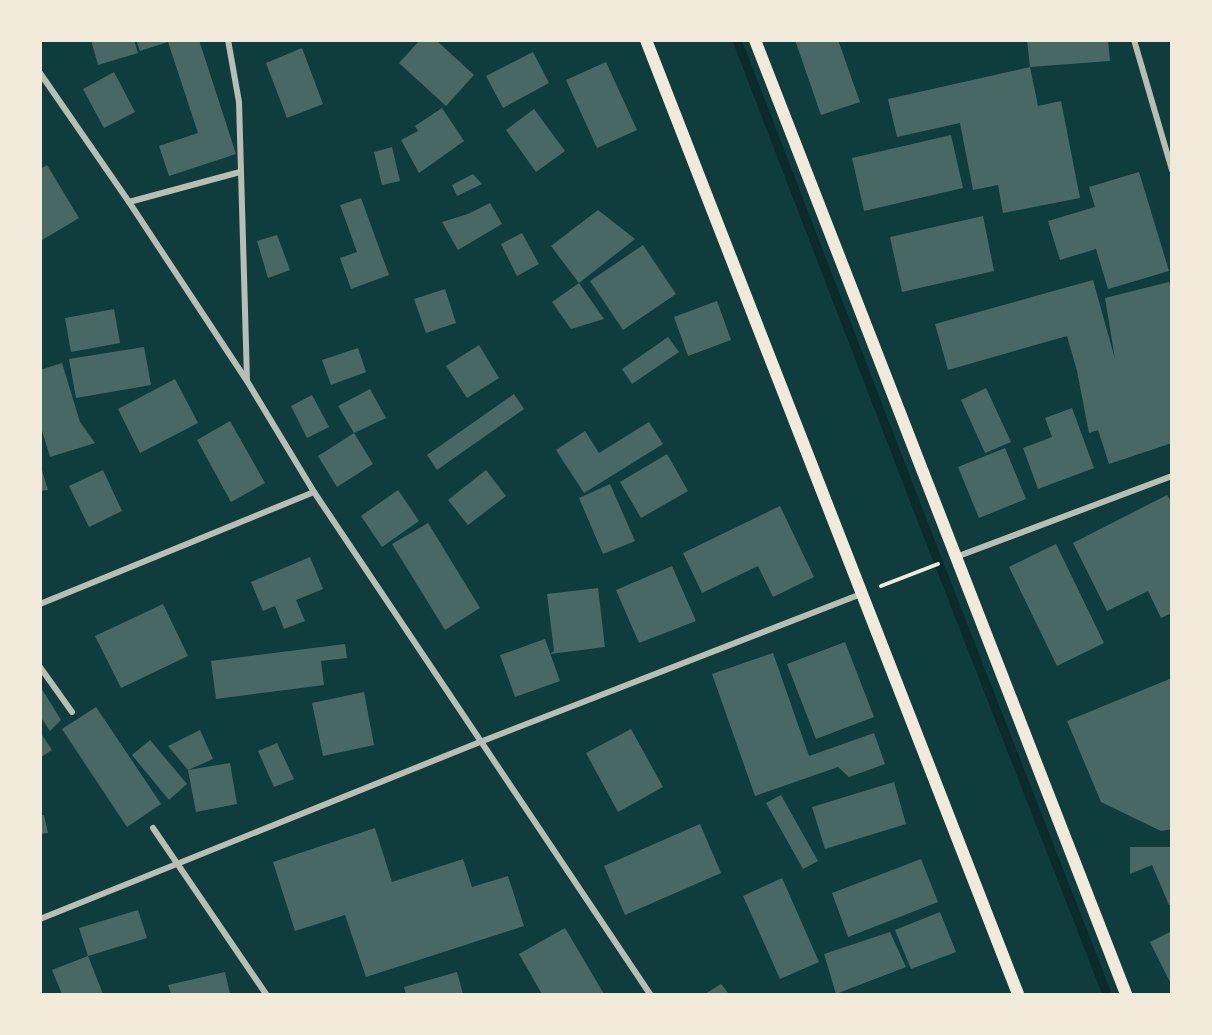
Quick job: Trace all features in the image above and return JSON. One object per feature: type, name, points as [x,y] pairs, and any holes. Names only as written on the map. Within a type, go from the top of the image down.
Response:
[{"type":"main road","points":[[646,40],[1018,994]]},
{"type":"main road","points":[[755,40],[1126,994]]},
{"type":"street","points":[[228,40],[239,102],[247,381]]},
{"type":"street","points":[[1134,40],[1172,170]]},
{"type":"street","points":[[40,73],[129,202],[247,381],[314,492],[650,994]]},
{"type":"street","points":[[129,202],[240,172]]},
{"type":"street","points":[[956,558],[1172,476]]},
{"type":"street","points":[[40,604],[314,492]]},
{"type":"street","points":[[40,919],[480,742],[862,594]]},
{"type":"street","points":[[40,667],[72,712]]},
{"type":"street","points":[[153,828],[266,994]]},
{"type":"path","points":[[862,594],[921,571]]},
{"type":"building","points":[[91,40],[134,40],[138,53],[98,65]]},
{"type":"building","points":[[136,40],[199,40],[236,154],[169,176],[159,146],[198,133],[168,42],[140,51]]},
{"type":"building","points":[[420,40],[436,40],[474,75],[446,106],[399,63]]},
{"type":"building","points":[[795,40],[838,40],[860,102],[821,115]]},
{"type":"building","points":[[1027,40],[1108,40],[1110,61],[1030,67]]},
{"type":"building","points":[[302,48],[323,104],[287,118],[266,63]]},
{"type":"building","points":[[533,52],[549,83],[503,108],[486,76]]},
{"type":"building","points":[[606,62],[637,130],[597,148],[566,80]]},
{"type":"building","points":[[1030,67],[1038,106],[1061,101],[1080,198],[1003,213],[998,185],[973,190],[960,123],[897,137],[888,99]]},
{"type":"building","points":[[114,72],[135,112],[104,128],[83,89]]},
{"type":"building","points":[[442,108],[464,141],[419,173],[401,140],[418,131],[415,126]]},
{"type":"building","points":[[534,109],[565,151],[536,172],[506,130]]},
{"type":"building","points":[[951,135],[963,188],[864,211],[852,158]]},
{"type":"building","points":[[392,147],[400,181],[382,185],[374,152]]},
{"type":"building","points":[[47,165],[79,218],[42,240],[40,238],[40,169]]},
{"type":"building","points":[[1139,172],[1169,271],[1108,289],[1096,249],[1060,260],[1048,221],[1095,207],[1089,187]]},
{"type":"building","points":[[473,174],[482,184],[457,196],[452,185]]},
{"type":"building","points":[[361,198],[389,275],[351,289],[340,258],[357,252],[340,205]]},
{"type":"building","points":[[490,203],[502,224],[458,250],[442,222],[468,214]]},
{"type":"building","points":[[598,210],[635,239],[579,283],[551,246]]},
{"type":"building","points":[[983,216],[994,271],[902,292],[890,237]]},
{"type":"building","points":[[522,233],[539,264],[517,276],[501,244]]},
{"type":"building","points":[[277,235],[290,270],[268,278],[257,241]]},
{"type":"building","points":[[643,245],[676,294],[623,330],[590,281]]},
{"type":"building","points":[[1093,280],[1115,359],[1105,298],[1169,282],[1172,293],[1172,443],[1109,464],[1098,430],[1089,433],[1077,371],[1067,336],[948,370],[935,324]]},
{"type":"building","points":[[579,283],[604,319],[571,329],[552,302]]},
{"type":"building","points":[[445,289],[456,323],[426,333],[414,299]]},
{"type":"building","points":[[717,301],[731,340],[688,356],[674,317]]},
{"type":"building","points":[[114,309],[120,343],[71,352],[65,318]]},
{"type":"building","points":[[668,337],[679,352],[632,384],[622,369]]},
{"type":"building","points":[[479,345],[499,378],[467,398],[446,366]]},
{"type":"building","points":[[144,347],[151,385],[76,398],[69,359]]},
{"type":"building","points":[[358,348],[366,372],[331,385],[322,360]]},
{"type":"building","points":[[62,363],[80,422],[95,443],[50,457],[40,424],[40,370]]},
{"type":"building","points":[[175,379],[198,423],[140,453],[118,409]]},
{"type":"building","points":[[986,388],[1011,442],[985,453],[961,400]]},
{"type":"building","points":[[370,389],[386,418],[354,433],[338,406]]},
{"type":"building","points":[[514,394],[524,409],[437,470],[427,455]]},
{"type":"building","points":[[312,395],[329,427],[307,438],[291,406]]},
{"type":"building","points":[[1072,408],[1094,468],[1038,489],[1023,448],[1052,437],[1045,418]]},
{"type":"building","points":[[230,421],[265,483],[231,502],[197,440]]},
{"type":"building","points":[[649,422],[663,444],[584,493],[556,450],[585,431],[599,453]]},
{"type":"building","points":[[354,433],[373,464],[337,487],[318,456]]},
{"type":"building","points":[[1005,448],[1026,499],[979,518],[958,467]]},
{"type":"building","points":[[667,454],[688,491],[641,518],[620,482]]},
{"type":"building","points":[[41,467],[48,490],[40,491]]},
{"type":"building","points":[[103,470],[122,511],[89,527],[69,486]]},
{"type":"building","points":[[486,470],[506,496],[468,525],[448,500]]},
{"type":"building","points":[[610,484],[635,541],[603,554],[579,498]]},
{"type":"building","points":[[398,490],[419,521],[382,547],[361,516]]},
{"type":"building","points":[[1167,495],[1172,503],[1172,613],[1161,618],[1148,591],[1107,611],[1073,543]]},
{"type":"building","points":[[780,506],[814,577],[773,597],[758,566],[702,593],[683,553]]},
{"type":"building","points":[[428,523],[480,608],[445,630],[392,544]]},
{"type":"building","points":[[1056,544],[1104,643],[1057,666],[1009,567]]},
{"type":"building","points":[[310,557],[323,589],[296,600],[305,621],[284,629],[275,606],[263,611],[251,582]]},
{"type":"building","points":[[672,566],[696,621],[639,643],[616,590]]},
{"type":"building","points":[[598,588],[605,647],[550,654],[554,651],[547,594]]},
{"type":"building","points":[[163,604],[188,656],[121,688],[95,636]]},
{"type":"building","points":[[545,639],[560,681],[515,697],[500,655]]},
{"type":"building","points":[[845,642],[874,717],[816,739],[787,664]]},
{"type":"building","points":[[345,644],[347,658],[321,661],[324,685],[216,699],[211,661]]},
{"type":"building","points":[[773,653],[809,756],[874,733],[885,764],[849,777],[838,767],[755,796],[712,674]]},
{"type":"building","points":[[1172,678],[1172,829],[1161,831],[1101,802],[1067,721]]},
{"type":"building","points":[[40,686],[61,720],[50,731],[40,716]]},
{"type":"building","points":[[364,692],[374,745],[323,756],[312,703]]},
{"type":"building","points":[[96,707],[161,804],[127,827],[62,729]]},
{"type":"building","points":[[631,729],[663,787],[618,812],[586,753]]},
{"type":"building","points":[[200,730],[213,759],[188,770],[168,746]]},
{"type":"building","points":[[40,732],[52,750],[40,758]]},
{"type":"building","points":[[150,740],[187,784],[169,800],[132,755]]},
{"type":"building","points":[[277,743],[294,779],[274,787],[258,751]]},
{"type":"building","points":[[230,763],[237,804],[196,812],[188,770]]},
{"type":"building","points":[[894,782],[906,824],[825,849],[812,807]]},
{"type":"building","points":[[781,795],[818,861],[803,869],[766,803]]},
{"type":"building","points":[[44,815],[48,833],[40,834],[40,816]]},
{"type":"building","points":[[700,824],[721,873],[625,915],[604,866]]},
{"type":"building","points":[[375,828],[392,882],[463,859],[472,887],[508,876],[524,926],[366,977],[345,915],[295,931],[273,862]]},
{"type":"building","points":[[1130,847],[1172,847],[1172,904],[1169,905],[1152,865],[1130,874]]},
{"type":"building","points":[[921,859],[938,902],[848,937],[832,893]]},
{"type":"building","points":[[782,878],[819,962],[780,979],[743,896]]},
{"type":"building","points":[[138,910],[147,938],[88,956],[79,928]]},
{"type":"building","points":[[940,912],[956,952],[911,969],[895,930]]},
{"type":"building","points":[[565,928],[604,994],[542,994],[519,954]]},
{"type":"building","points":[[1172,931],[1172,986],[1150,942]]},
{"type":"building","points":[[890,932],[906,967],[836,994],[824,954]]},
{"type":"building","points":[[88,956],[103,994],[62,994],[52,970]]},
{"type":"building","points":[[225,972],[230,994],[171,994],[168,985]]},
{"type":"building","points":[[457,972],[463,994],[406,994],[404,987]]},
{"type":"building","points":[[721,984],[729,994],[705,994]]},
{"type":"waterway","points":[[737,40],[1107,994]]}]
